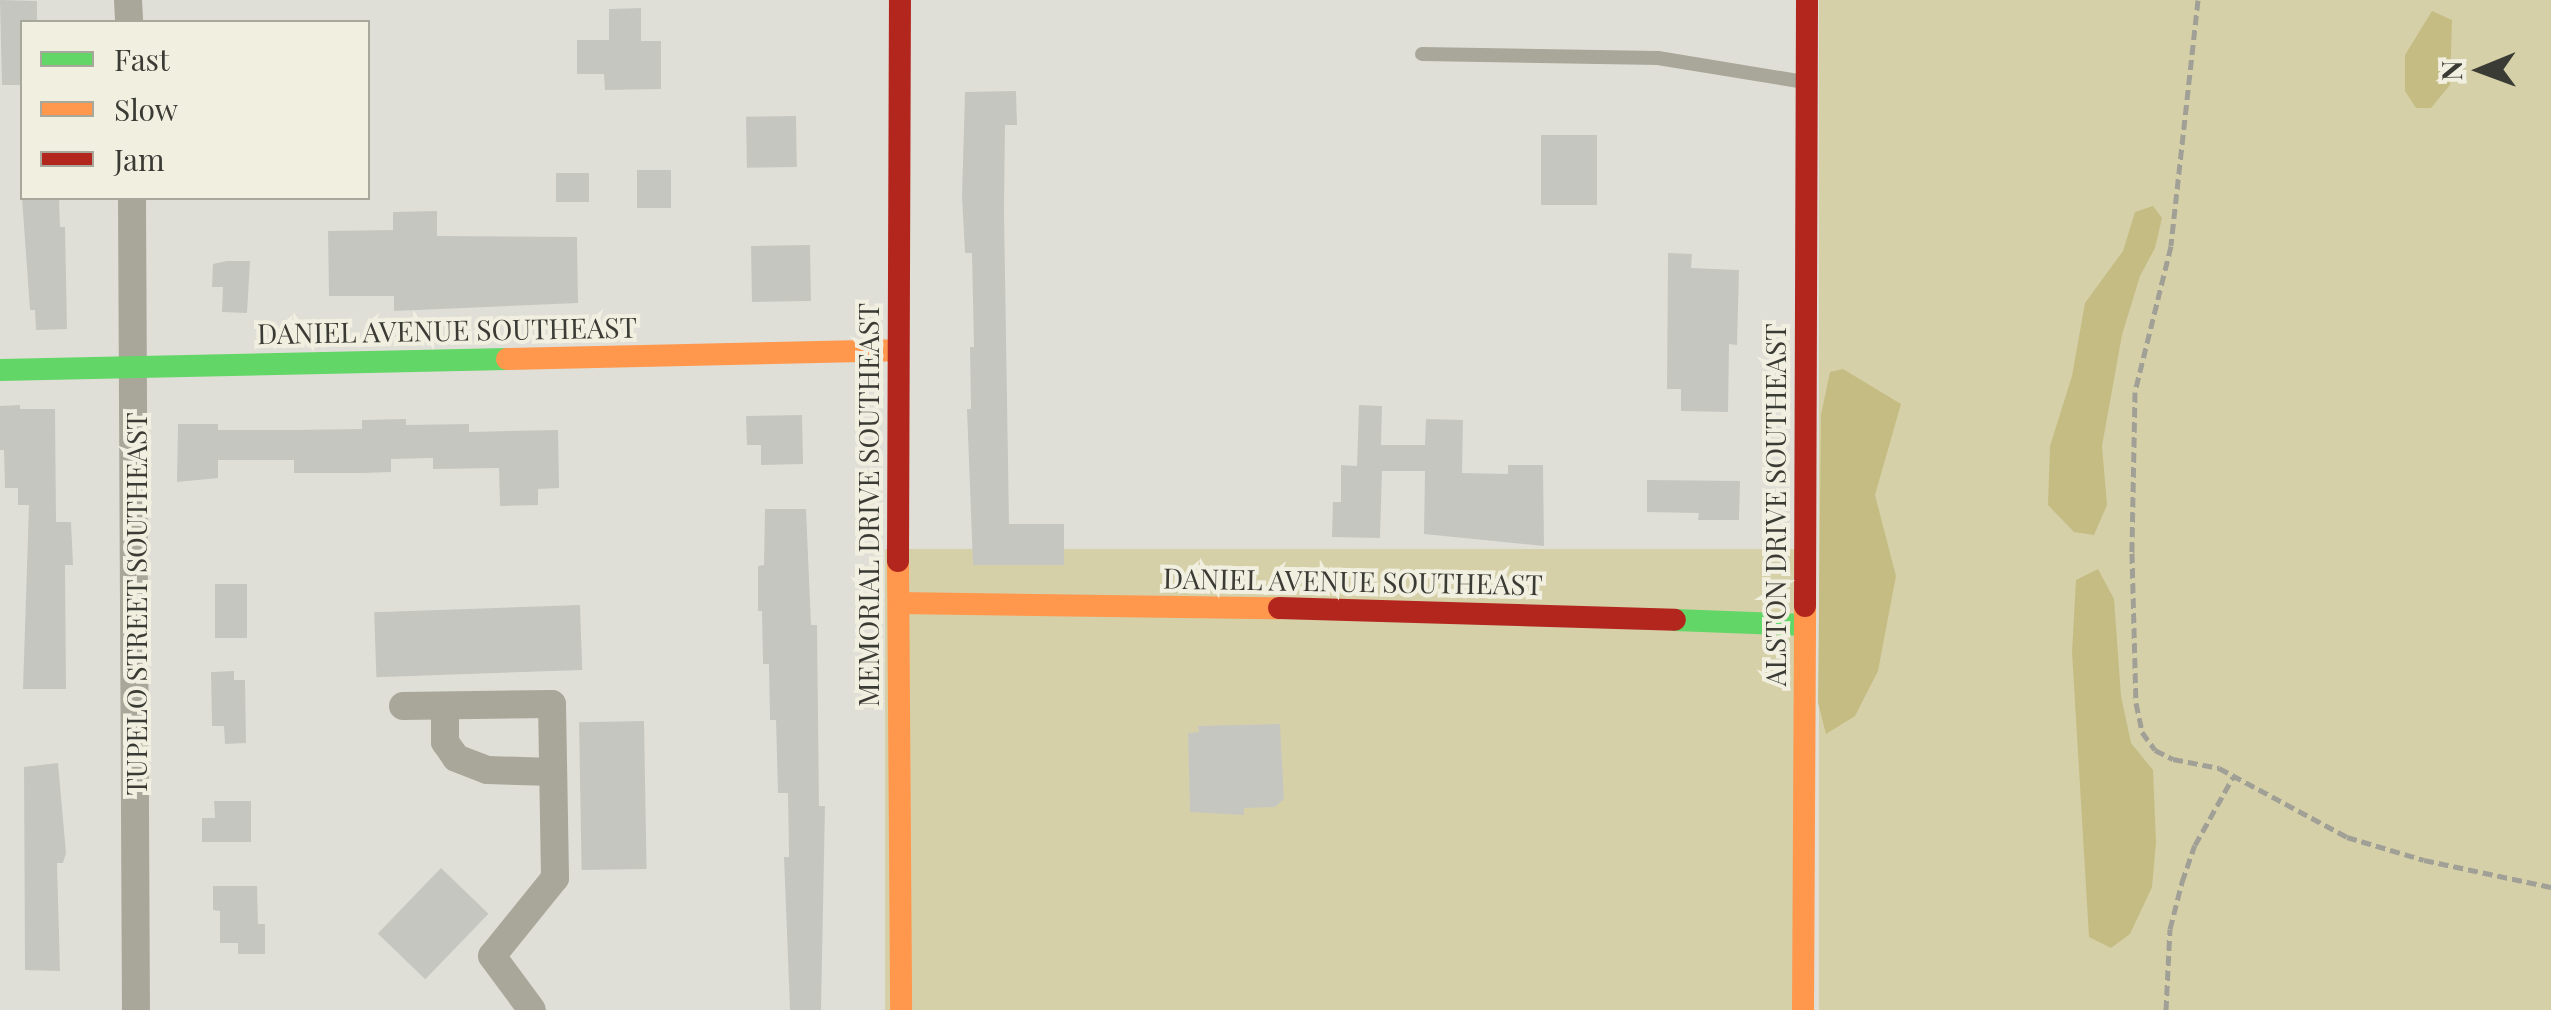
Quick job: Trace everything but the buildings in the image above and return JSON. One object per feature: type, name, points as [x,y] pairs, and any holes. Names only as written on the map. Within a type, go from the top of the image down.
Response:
[{"type":"street","name":"MEMORIAL DRIVE SOUTHEAST","points":[[900,0],[896,350],[901,1010]]},
{"type":"street","name":"ALSTON DRIVE SOUTHEAST","points":[[1803,1010],[1807,0]]},
{"type":"street","name":"TUPELO STREET SOUTHEAST","points":[[132,200],[136,1010]]},
{"type":"street","name":"DANIEL AVENUE SOUTHEAST","points":[[0,370],[896,350]]},
{"type":"street","name":"DANIEL AVENUE SOUTHEAST","points":[[899,604],[1412,610],[1804,626]]},
{"type":"street","points":[[403,706],[552,704],[555,878],[492,956],[532,1010]]},
{"type":"street","points":[[444,706],[445,742],[456,758],[487,770],[553,772]]},
{"type":"lane","points":[[1422,54],[1658,58],[1806,82]]},
{"type":"path","points":[[2198,0],[2171,246],[2135,392],[2132,553],[2136,702],[2142,732],[2155,750],[2233,776],[2347,837],[2424,860],[2551,887]]},
{"type":"path","points":[[2166,1010],[2170,929],[2182,882],[2195,845],[2233,776]]},
{"type":"shaded area","points":[[1819,0],[2551,0],[2551,1010],[1819,1010]]},
{"type":"shaded area","points":[[2432,11],[2452,20],[2450,85],[2431,108],[2416,108],[2405,91],[2405,55]]},
{"type":"shaded area","points":[[2153,206],[2162,218],[2155,248],[2140,276],[2122,335],[2102,446],[2107,505],[2094,535],[2074,532],[2048,505],[2050,446],[2072,376],[2085,303],[2123,251],[2135,212]]},
{"type":"shaded area","points":[[1843,369],[1901,404],[1875,495],[1896,576],[1878,671],[1855,716],[1826,734],[1818,703],[1821,415],[1830,372]]},
{"type":"shaded area","points":[[885,549],[1808,549],[1808,1010],[885,1010]]},
{"type":"shaded area","points":[[2098,569],[2114,599],[2121,696],[2131,743],[2153,770],[2156,842],[2152,887],[2130,934],[2111,948],[2089,937],[2072,652],[2076,580]]},
{"type":"traffic: fast","points":[[0,370],[507,359]]},
{"type":"traffic: fast","points":[[1675,620],[1805,625]]},
{"type":"traffic: slow","points":[[507,359],[896,350]]},
{"type":"traffic: slow","points":[[898,561],[901,1010]]},
{"type":"traffic: slow","points":[[899,603],[1279,608]]},
{"type":"traffic: slow","points":[[1803,1010],[1805,606]]},
{"type":"traffic: jam","points":[[898,561],[900,0]]},
{"type":"traffic: jam","points":[[1805,606],[1807,0]]},
{"type":"traffic: jam","points":[[1279,608],[1675,620]]}]
